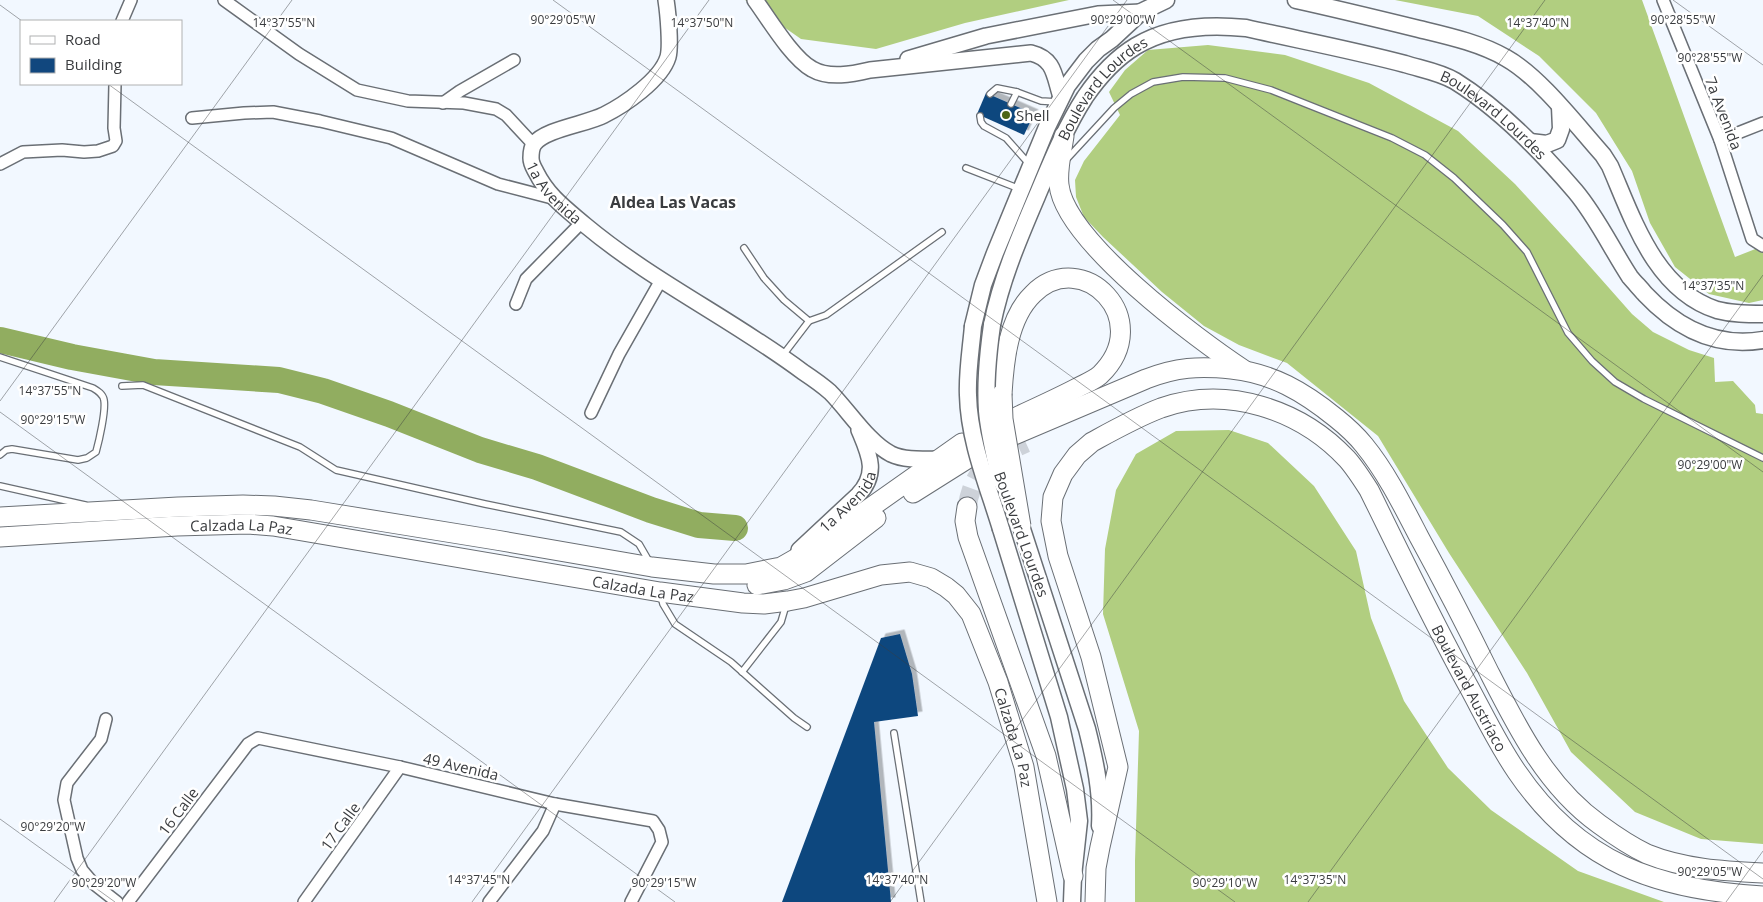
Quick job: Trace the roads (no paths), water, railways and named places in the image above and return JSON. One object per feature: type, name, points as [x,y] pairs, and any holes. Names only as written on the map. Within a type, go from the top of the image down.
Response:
[{"type":"main road","name":"Boulevard Lourdes","points":[[1072,902],[1072,876],[1079,821],[1075,789],[1059,718],[972,433],[968,386],[973,326],[983,285],[1020,189],[1059,99],[1086,61],[1142,12],[1166,0]]},
{"type":"main road","points":[[1296,0],[1439,34],[1507,58],[1522,69],[1560,107],[1603,156],[1610,166],[1642,238],[1651,254],[1667,275],[1696,300],[1717,310],[1743,314],[1763,314]]},
{"type":"main road","name":"Boulevard Lourdes","points":[[1100,847],[1101,818],[1099,793],[1095,763],[1087,729],[1022,526],[1000,480],[987,413],[988,362],[992,325],[1015,248],[1064,136],[1086,97],[1102,76],[1135,46],[1155,36],[1199,26],[1246,28],[1381,58],[1426,70],[1453,80],[1479,97],[1530,142],[1593,214],[1631,278],[1659,308],[1678,322],[1703,335],[1741,343],[1763,340]]},
{"type":"main road","points":[[1530,142],[1547,144],[1557,140],[1561,129],[1560,107]]},
{"type":"main road","points":[[1064,136],[1059,167],[1059,185],[1064,201],[1073,218],[1094,246],[1125,276],[1198,338],[1245,370]]},
{"type":"main road","points":[[1022,526],[1003,420],[1002,394],[1010,338],[1019,314],[1032,294],[1048,284],[1072,278],[1088,282],[1102,291],[1116,308],[1121,325],[1118,345],[1106,368],[1098,377],[1088,382],[1016,433],[1166,371],[1185,368],[1245,370]]},
{"type":"main road","name":"Boulevard Austríaco","points":[[1245,370],[1273,378],[1298,391],[1325,409],[1351,430],[1364,444],[1402,505],[1524,738],[1545,770],[1576,805],[1598,824],[1648,854],[1712,870],[1763,873]]},
{"type":"main road","name":"Boulevard Austríaco","points":[[1100,847],[1118,767],[1091,657],[1058,556],[1051,521],[1054,497],[1070,463],[1084,448],[1100,438],[1161,408],[1204,400],[1241,401],[1262,406],[1299,421],[1326,440],[1358,472],[1369,490],[1435,625],[1505,753],[1528,788],[1554,818],[1589,846],[1631,871],[1684,887],[1763,896]]},
{"type":"main road","name":"Calzada La Paz","points":[[0,517],[236,505],[287,507],[652,567],[728,575],[758,573],[781,567],[809,551],[940,459],[965,451],[806,572],[759,586],[728,575]]},
{"type":"main road","points":[[967,507],[965,521],[968,537],[1048,764],[1072,876]]},
{"type":"main road","name":"Calzada La Paz","points":[[0,537],[177,526],[248,524],[273,526],[660,592],[743,604],[764,604],[796,599],[880,575],[910,572],[931,578],[956,595],[971,614],[998,682],[1024,767],[1047,902]]},
{"type":"main road","points":[[1095,902],[1096,868],[1100,847]]},
{"type":"street","points":[[122,20],[131,0]]},
{"type":"street","name":"1a Avenida","points":[[224,0],[299,54],[357,90],[408,101],[464,103],[496,109],[506,115],[533,144],[532,163],[542,185],[552,198],[582,222],[639,266],[781,357],[828,391],[879,445],[891,454],[907,459],[940,459]]},
{"type":"street","points":[[533,144],[557,130],[603,116],[631,98],[659,72],[668,57],[666,0]]},
{"type":"street","points":[[755,0],[798,57],[812,69],[842,74],[1031,53],[1042,56],[1049,63],[1059,99]]},
{"type":"street","name":"7a Avenida","points":[[1663,0],[1720,140],[1752,239],[1763,246]]},
{"type":"street","points":[[870,70],[986,36],[1098,14],[1142,12]]},
{"type":"street","points":[[443,103],[514,60]]},
{"type":"street","points":[[0,164],[23,152],[62,150],[84,152],[98,151],[113,146],[116,141],[114,128],[115,85]]},
{"type":"street","points":[[192,118],[273,112],[320,121],[391,138],[498,184],[552,198]]},
{"type":"street","points":[[1720,140],[1763,123]]},
{"type":"street","points":[[516,304],[526,279],[582,222]]},
{"type":"street","points":[[591,413],[619,354],[661,280]]},
{"type":"street","name":"1a Avenida","points":[[781,567],[858,495],[869,480],[871,468],[869,457],[855,419]]},
{"type":"street","points":[[106,718],[101,739],[67,784],[64,800],[76,858],[82,870],[94,884],[117,902]]},
{"type":"street","name":"49 Avenida","points":[[253,740],[258,738],[400,767],[555,804],[652,821],[659,830],[662,842],[631,902]]},
{"type":"street","name":"16 Calle","points":[[128,902],[248,744],[253,740]]},
{"type":"street","name":"17 Calle","points":[[304,902],[400,767]]},
{"type":"street","points":[[489,902],[543,831],[555,804]]},
{"type":"lane","points":[[1059,167],[1114,108],[1137,90],[1158,81],[1183,78],[1225,78],[1271,90],[1330,112],[1392,138],[1425,155],[1481,204],[1527,252],[1568,333],[1592,361],[1615,382],[1763,458]]},
{"type":"lane","points":[[990,94],[996,88],[1017,92],[1041,101],[1059,99]]},
{"type":"lane","points":[[1011,104],[1017,92]]},
{"type":"lane","points":[[980,116],[980,122],[984,126],[1006,138],[1030,166]]},
{"type":"lane","points":[[998,133],[1002,126]]},
{"type":"lane","points":[[966,168],[1020,189]]},
{"type":"lane","points":[[781,357],[809,321],[826,315],[942,232]]},
{"type":"lane","points":[[744,248],[764,278],[784,300],[809,321]]},
{"type":"lane","points":[[0,358],[93,388],[100,392],[104,400],[101,434],[96,452],[88,458],[78,460],[12,449],[6,450],[0,456]]},
{"type":"lane","points":[[122,386],[143,385],[152,388],[300,447],[336,470],[485,504],[621,532],[639,544],[652,567]]},
{"type":"lane","points":[[0,486],[69,501],[108,512]]},
{"type":"lane","points":[[660,592],[663,604],[675,624],[731,662],[794,718],[807,727]]},
{"type":"lane","points":[[742,672],[781,622],[796,599]]},
{"type":"lane","points":[[894,732],[921,902]]},
{"type":"waterway","points":[[0,340],[72,357],[154,372],[279,380],[323,391],[389,414],[480,450],[537,467],[651,510],[699,525],[735,528]]},
{"type":"tunnel","points":[[967,507],[974,482],[986,466],[1003,454],[1026,443]]},
{"type":"place","name":"Shell","points":[[1006,115]]},
{"type":"district","name":"Aldea Las Vacas","points":[[673,202]]}]
